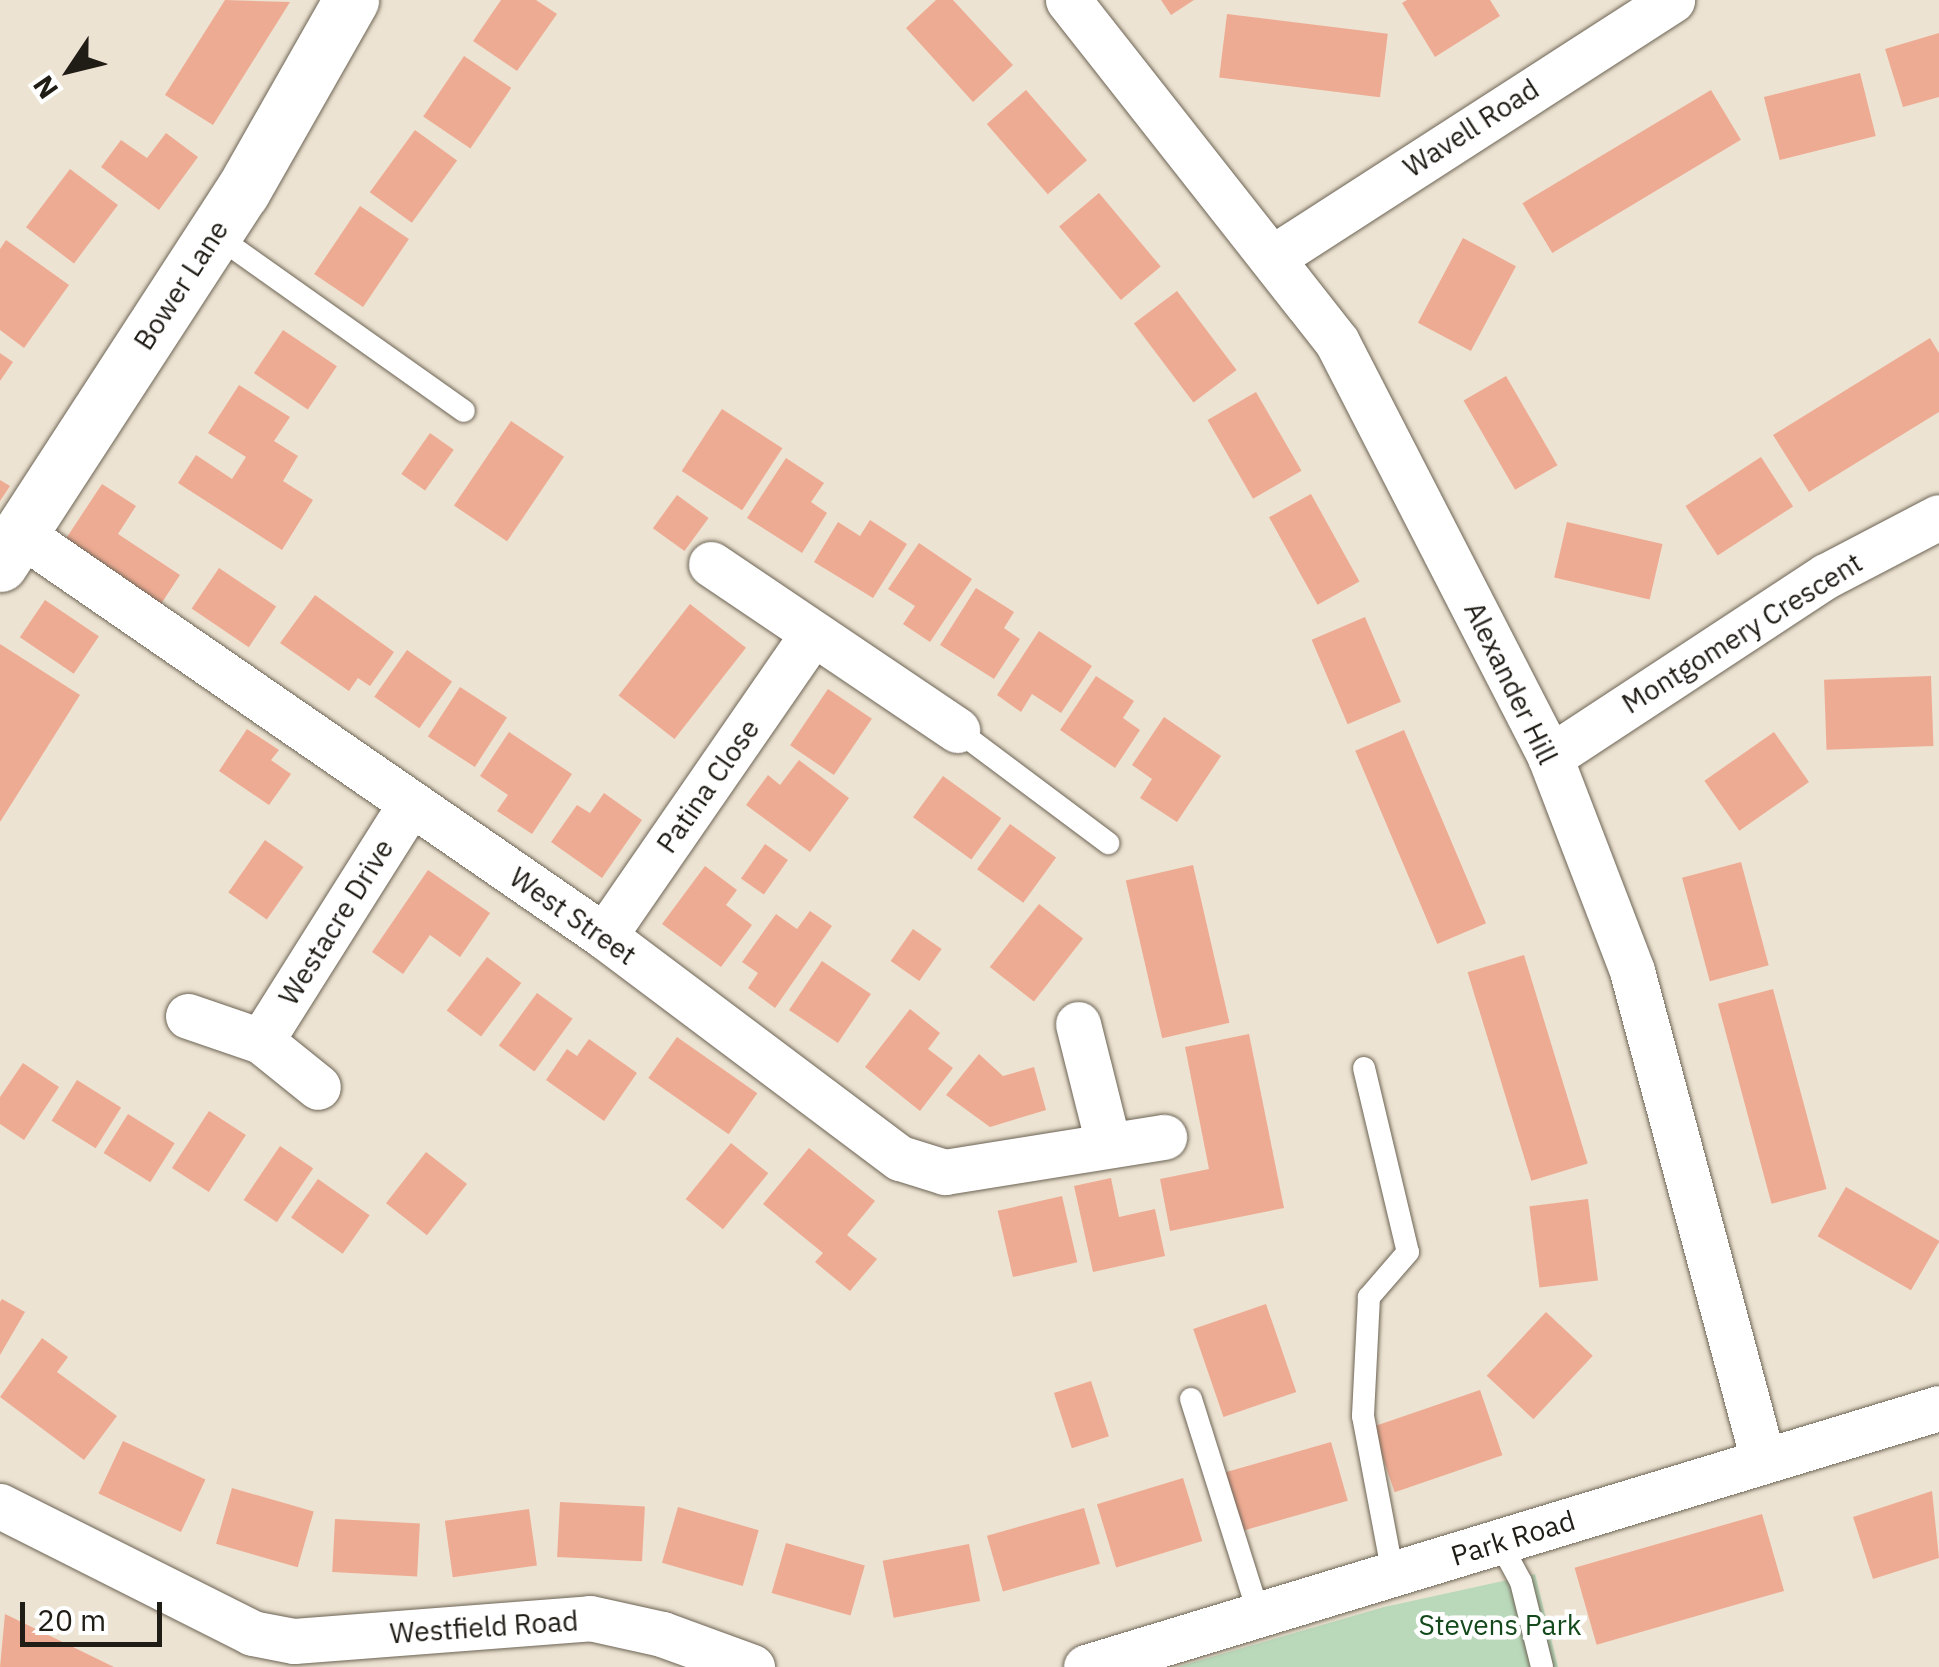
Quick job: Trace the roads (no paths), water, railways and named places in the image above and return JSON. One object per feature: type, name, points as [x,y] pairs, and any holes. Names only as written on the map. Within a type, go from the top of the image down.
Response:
[{"type":"street","name":"Bower Lane","points":[[9,548],[214,234],[350,0]]},
{"type":"street","name":"Alexander Hill","points":[[1068,0],[1337,342],[1550,757],[1632,971],[1763,1460]]},
{"type":"street","name":"Wavell Road","points":[[1272,258],[1672,0]]},
{"type":"street","name":"Montgomery Crescent","points":[[1550,757],[1826,576],[1939,517]]},
{"type":"street","name":"West Street","points":[[9,548],[411,803],[604,936],[900,1158],[945,1172],[1164,1136]]},
{"type":"street","points":[[711,564],[957,730]]},
{"type":"street","name":"Patina Close","points":[[604,936],[812,635]]},
{"type":"street","name":"Westacre Drive","points":[[261,1042],[411,803]]},
{"type":"street","points":[[188,1016],[261,1042],[318,1087]]},
{"type":"street","points":[[1078,1024],[1108,1143]]},
{"type":"street","name":"Park Road","points":[[1086,1667],[1939,1408]]},
{"type":"street","name":"Westfield Road","points":[[0,1506],[252,1633],[294,1641],[590,1618],[662,1634],[752,1667]]},
{"type":"lane","points":[[214,234],[464,411]]},
{"type":"lane","points":[[957,730],[1108,843]]},
{"type":"lane","points":[[1364,1068],[1408,1252],[1370,1297],[1363,1416],[1393,1574]]},
{"type":"lane","points":[[1191,1400],[1260,1615]]},
{"type":"lane","points":[[1500,1542],[1521,1582],[1542,1667]]},
{"type":"park label","name":"Stevens Park","points":[[1500,1625]]}]
